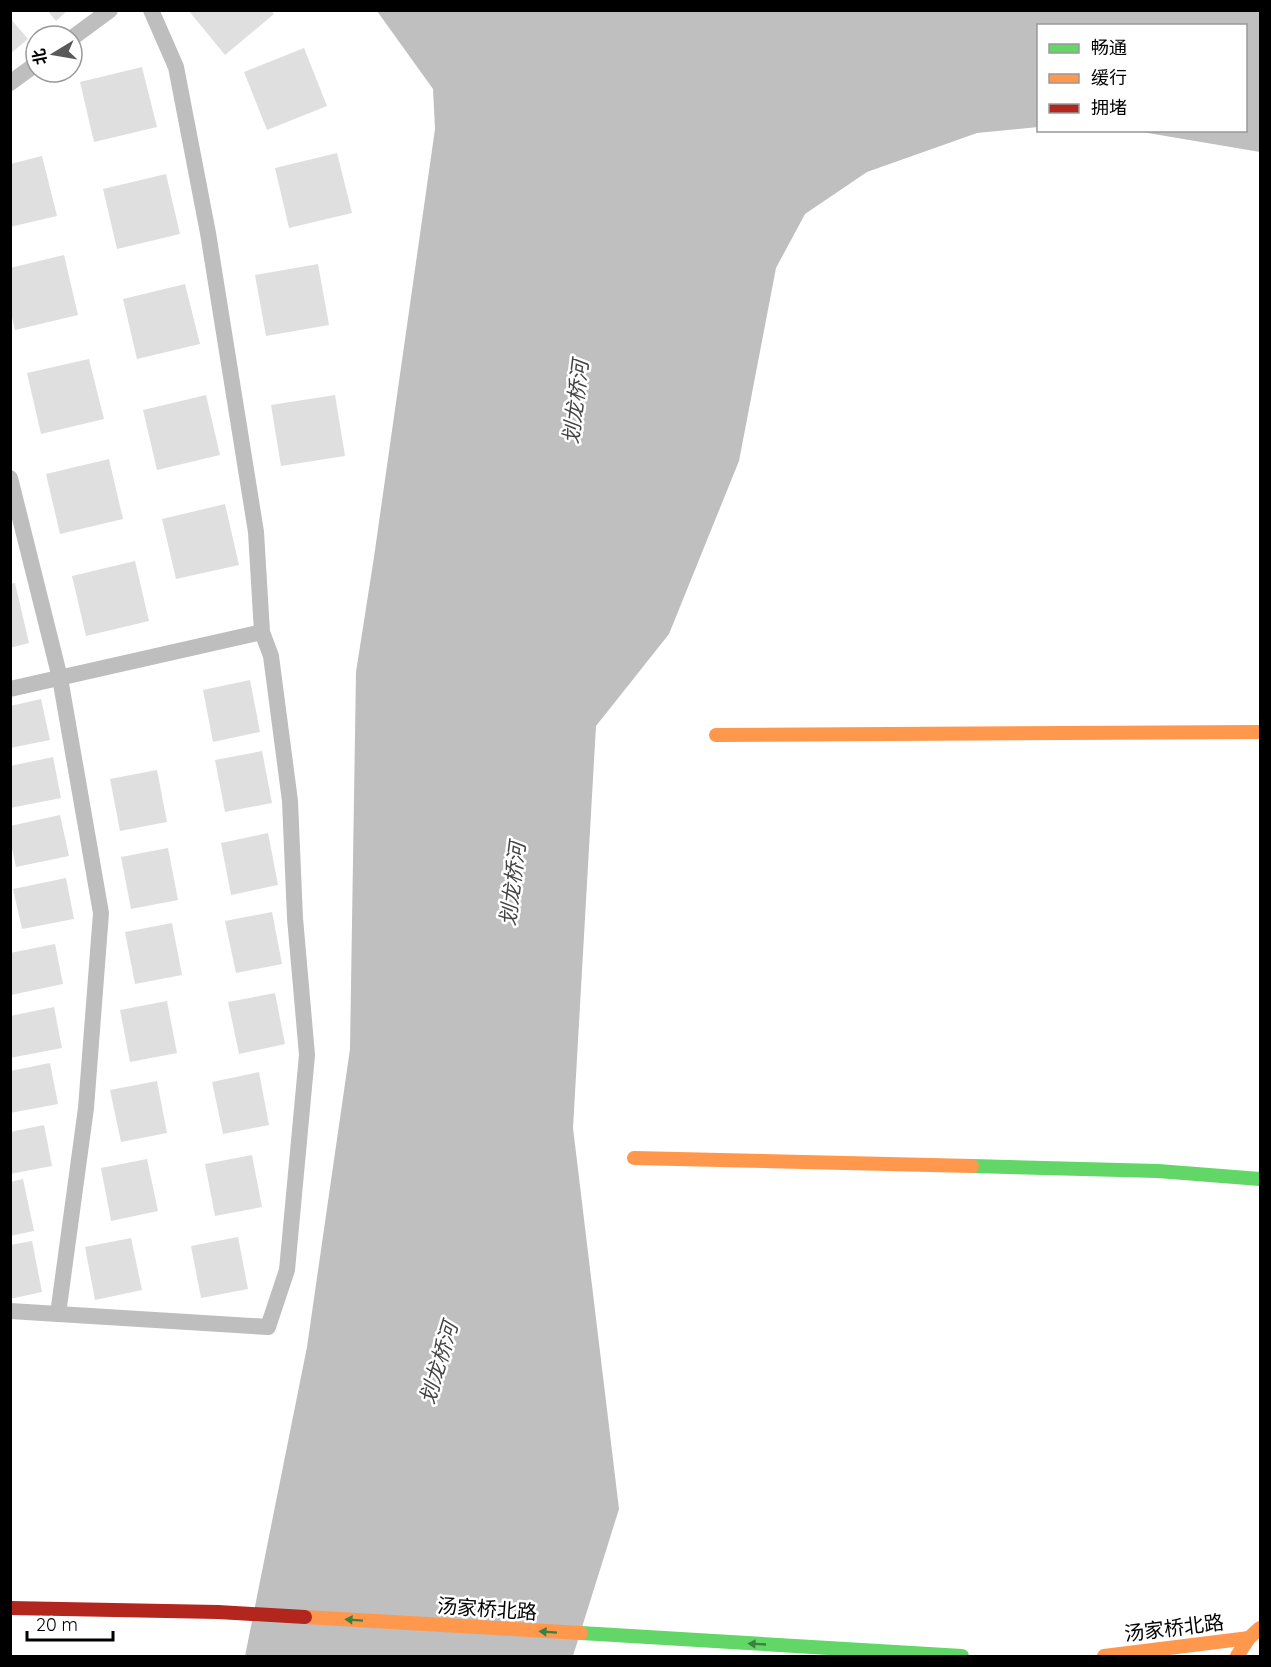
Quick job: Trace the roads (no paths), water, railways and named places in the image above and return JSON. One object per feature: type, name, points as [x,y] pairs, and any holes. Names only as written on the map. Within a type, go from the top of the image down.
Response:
[{"type":"main road","points":[[717,735],[1260,732]]},
{"type":"main road","points":[[634,1158],[1158,1171],[1260,1179]]},
{"type":"main road","name":"汤家桥北路","points":[[10,1608],[218,1612],[962,1656]]},
{"type":"main road","points":[[1237,1656],[1249,1638],[1260,1628]]},
{"type":"main road","name":"汤家桥北路","points":[[1104,1656],[1249,1638]]},
{"type":"lane","points":[[84,29],[110,10]]},
{"type":"lane","points":[[10,1311],[268,1327],[287,1270],[308,1055],[295,918],[290,801],[271,656],[262,632],[256,532],[208,233],[176,67],[151,10]]},
{"type":"lane","points":[[10,83],[24,73]]},
{"type":"lane","points":[[10,478],[60,678],[101,913],[86,1108],[58,1314]]},
{"type":"lane","points":[[10,689],[262,632]]},
{"type":"water","name":"划龙桥河","points":[[377,11],[1260,11],[1260,152],[1142,132],[1247,132],[1247,24],[1037,24],[1037,127],[977,133],[867,172],[805,214],[776,268],[739,461],[669,634],[596,726],[573,1128],[619,1509],[573,1656],[245,1656],[307,1347],[350,1049],[356,672],[435,129],[433,89]]}]
